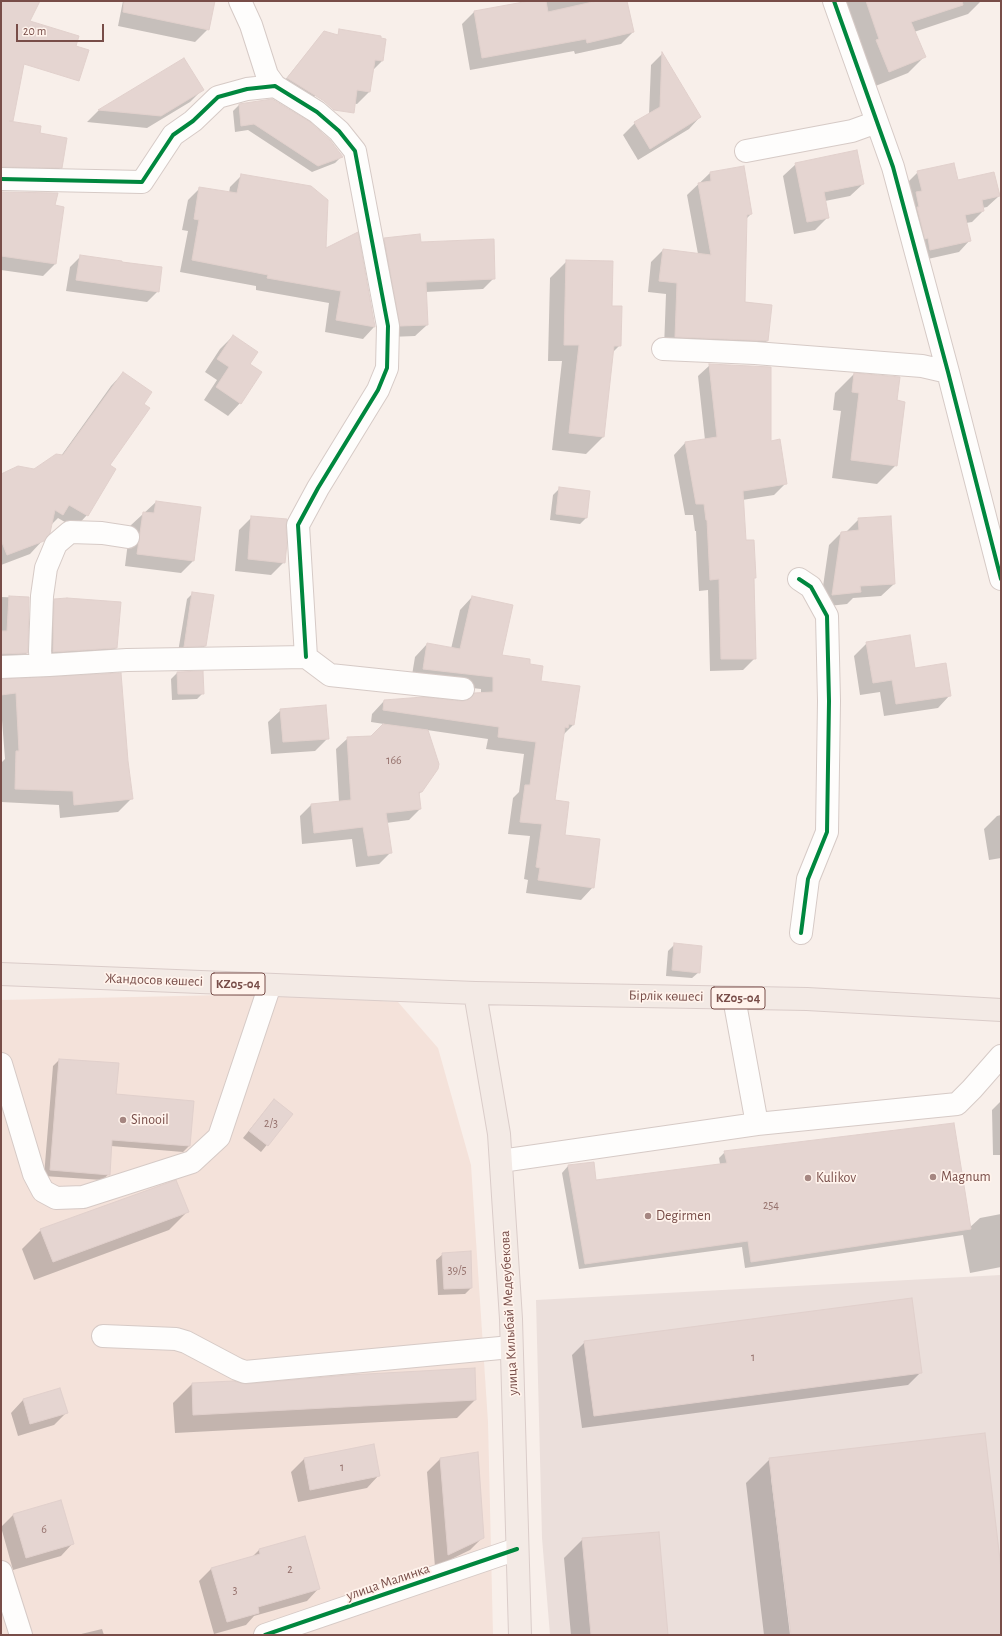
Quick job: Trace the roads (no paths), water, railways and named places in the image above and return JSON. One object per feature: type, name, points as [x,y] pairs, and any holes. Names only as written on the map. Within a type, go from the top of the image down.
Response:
[{"type":"main road","name":"Жандосов көшесі","points":[[1,974],[474,993]]},
{"type":"main road","name":"Бірлік көшесі","points":[[474,993],[807,999],[1001,1010]]},
{"type":"main road","name":"улица Килыбай Медеубекова","points":[[474,993],[499,1134],[501,1161],[511,1319],[520,1635]]},
{"type":"street","points":[[240,1],[251,25],[267,75],[274,86],[317,112],[338,131],[355,151],[388,326],[387,368],[378,390],[318,488],[298,525],[306,657]]},
{"type":"street","points":[[833,2],[893,167],[948,372],[1001,579]]},
{"type":"street","points":[[1,179],[74,182],[142,182],[173,135],[193,121],[218,97],[248,89],[274,86]]},
{"type":"street","points":[[746,151],[852,131],[877,122]]},
{"type":"street","points":[[663,348],[755,353],[922,366],[948,372]]},
{"type":"street","points":[[41,665],[40,651],[42,596],[46,568],[56,544],[70,532],[102,533],[128,537]]},
{"type":"street","points":[[799,579],[811,587],[827,616],[829,701],[827,832],[808,879],[801,933]]},
{"type":"street","points":[[1,667],[127,660],[306,657],[330,675],[463,689]]},
{"type":"street","points":[[1,1064],[34,1174],[43,1191],[56,1198],[83,1197],[192,1162],[219,1137],[270,985]]},
{"type":"street","points":[[734,998],[757,1124]]},
{"type":"street","points":[[501,1161],[757,1124],[957,1104],[1001,1056]]},
{"type":"street","points":[[103,1336],[176,1339],[186,1342],[245,1372],[511,1347]]},
{"type":"street","name":"улица Малинка","points":[[265,1635],[517,1549]]},
{"type":"street","points":[[1,1572],[21,1635]]},
{"type":"place","name":"Sinooil","points":[[123,1120]]},
{"type":"place","name":"Magnum","points":[[933,1177]]},
{"type":"place","name":"Kulikov","points":[[808,1178]]},
{"type":"place","name":"Degirmen","points":[[648,1216]]}]
